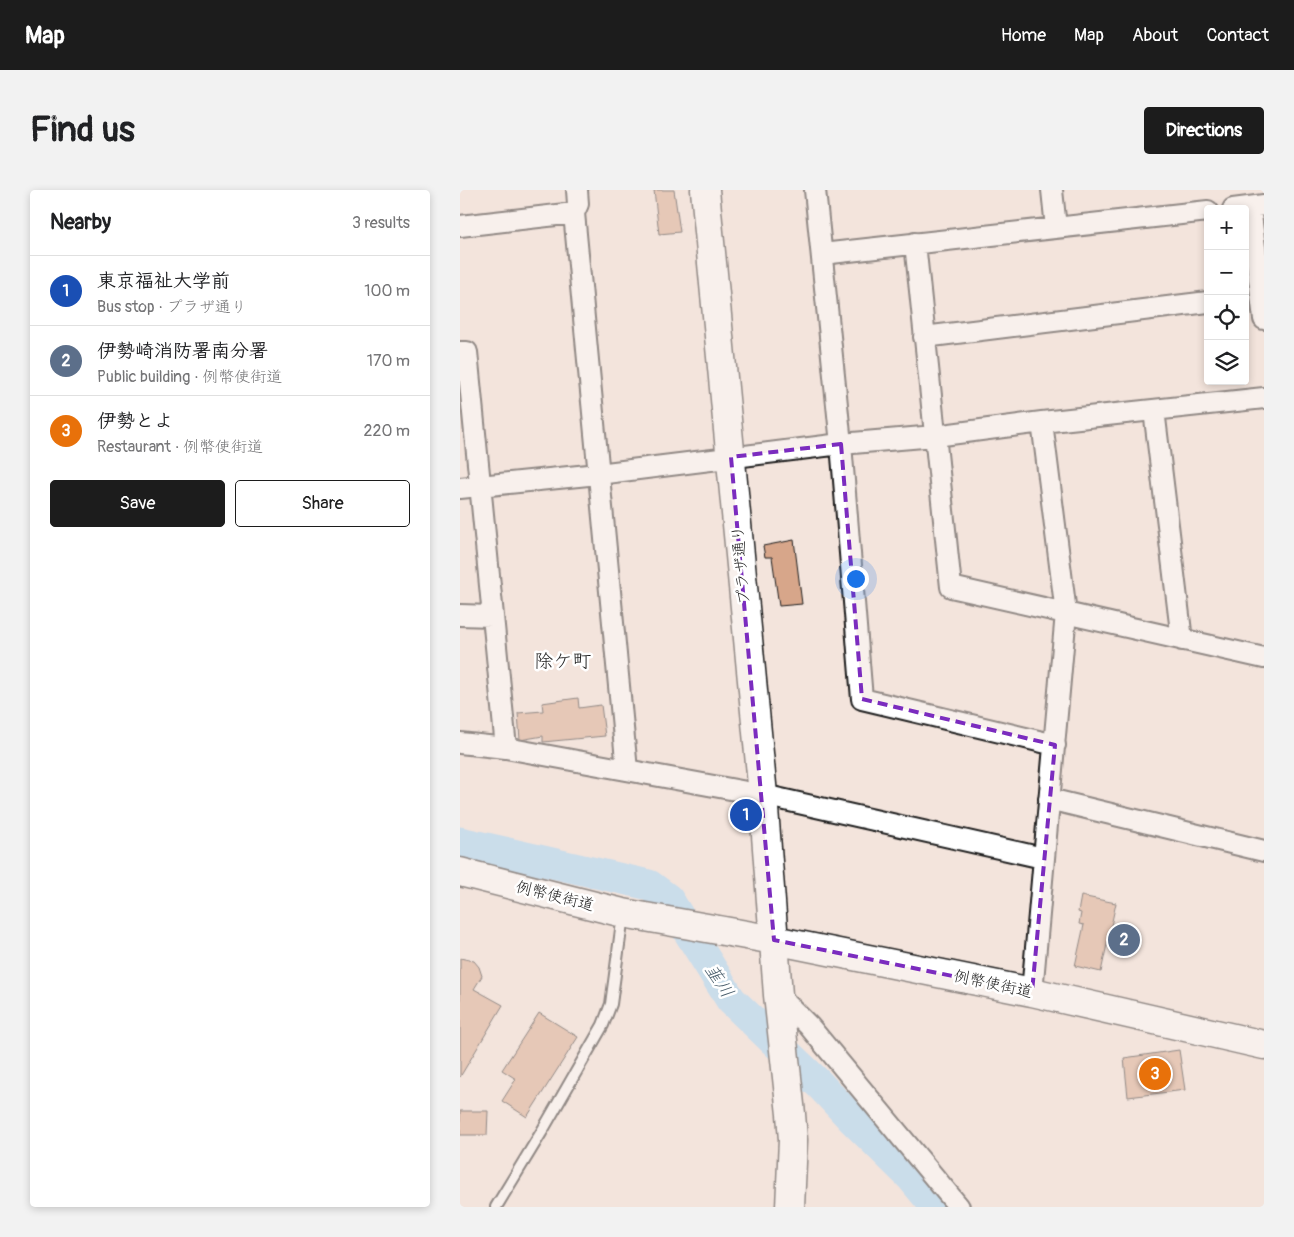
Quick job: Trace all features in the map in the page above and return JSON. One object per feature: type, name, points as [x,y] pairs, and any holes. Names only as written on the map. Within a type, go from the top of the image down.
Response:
[{"type":"street","points":[[577,190],[578,204],[574,212],[627,770]]},
{"type":"street","name":"プラザ通り","points":[[704,190],[763,795],[778,995],[793,1140],[790,1207]]},
{"type":"street","points":[[815,190],[841,444],[862,699],[1055,745]]},
{"type":"street","points":[[1052,190],[1056,228]]},
{"type":"street","points":[[1249,207],[1253,296],[1264,319]]},
{"type":"street","points":[[460,226],[574,212]]},
{"type":"street","points":[[822,254],[1204,212]]},
{"type":"street","points":[[915,243],[951,587],[1264,658]]},
{"type":"street","points":[[924,337],[1204,302]]},
{"type":"street","points":[[460,352],[467,352],[470,487],[492,616],[506,748]]},
{"type":"street","points":[[470,487],[1264,398]]},
{"type":"street","points":[[1154,410],[1182,640]]},
{"type":"street","points":[[1032,992],[1066,613],[1042,422]]},
{"type":"street","points":[[460,614],[492,616]]},
{"type":"street","points":[[460,743],[506,748],[763,795],[1043,858]]},
{"type":"street","points":[[1049,799],[1264,851]]},
{"type":"street","name":"例幣使街道","points":[[460,872],[623,913],[774,940],[1032,992],[1264,1045]]},
{"type":"street","points":[[778,995],[809,1026],[959,1207]]},
{"type":"lane","points":[[496,1207],[603,1025],[611,1004],[623,913]]},
{"type":"highlighted area","points":[[841,444],[862,699],[1055,745],[1032,992],[774,940],[731,457]]},
{"type":"building","points":[[654,190],[674,190],[680,232],[659,234]]},
{"type":"building","points":[[794,540],[802,604],[779,606],[772,557],[765,557],[763,546]]},
{"type":"building","points":[[578,698],[579,708],[601,705],[605,736],[543,742],[543,736],[520,740],[518,713],[543,711],[542,703]]},
{"type":"building","points":[[1081,896],[1116,903],[1101,972],[1075,966],[1084,925],[1079,924],[1081,913],[1078,912]]},
{"type":"building","points":[[460,958],[474,961],[479,967],[482,976],[474,989],[503,1005],[460,1077]]},
{"type":"building","points":[[539,1013],[578,1037],[527,1117],[502,1101],[516,1079],[502,1070]]},
{"type":"building","points":[[1179,1050],[1185,1090],[1128,1097],[1124,1058]]},
{"type":"building","points":[[460,1111],[488,1111],[487,1135],[460,1135]]},
{"type":"waterway","name":"韮川","points":[[460,842],[649,885],[668,899],[731,1000],[819,1084],[912,1178],[936,1207]]},
{"type":"place","name":"東京福祉大学前","points":[[746,815]]},
{"type":"place","name":"伊勢崎消防署南分署","points":[[1124,940]]},
{"type":"place","name":"伊勢とよ","points":[[1155,1074]]},
{"type":"district","name":"除ケ町","points":[[563,661]]}]
